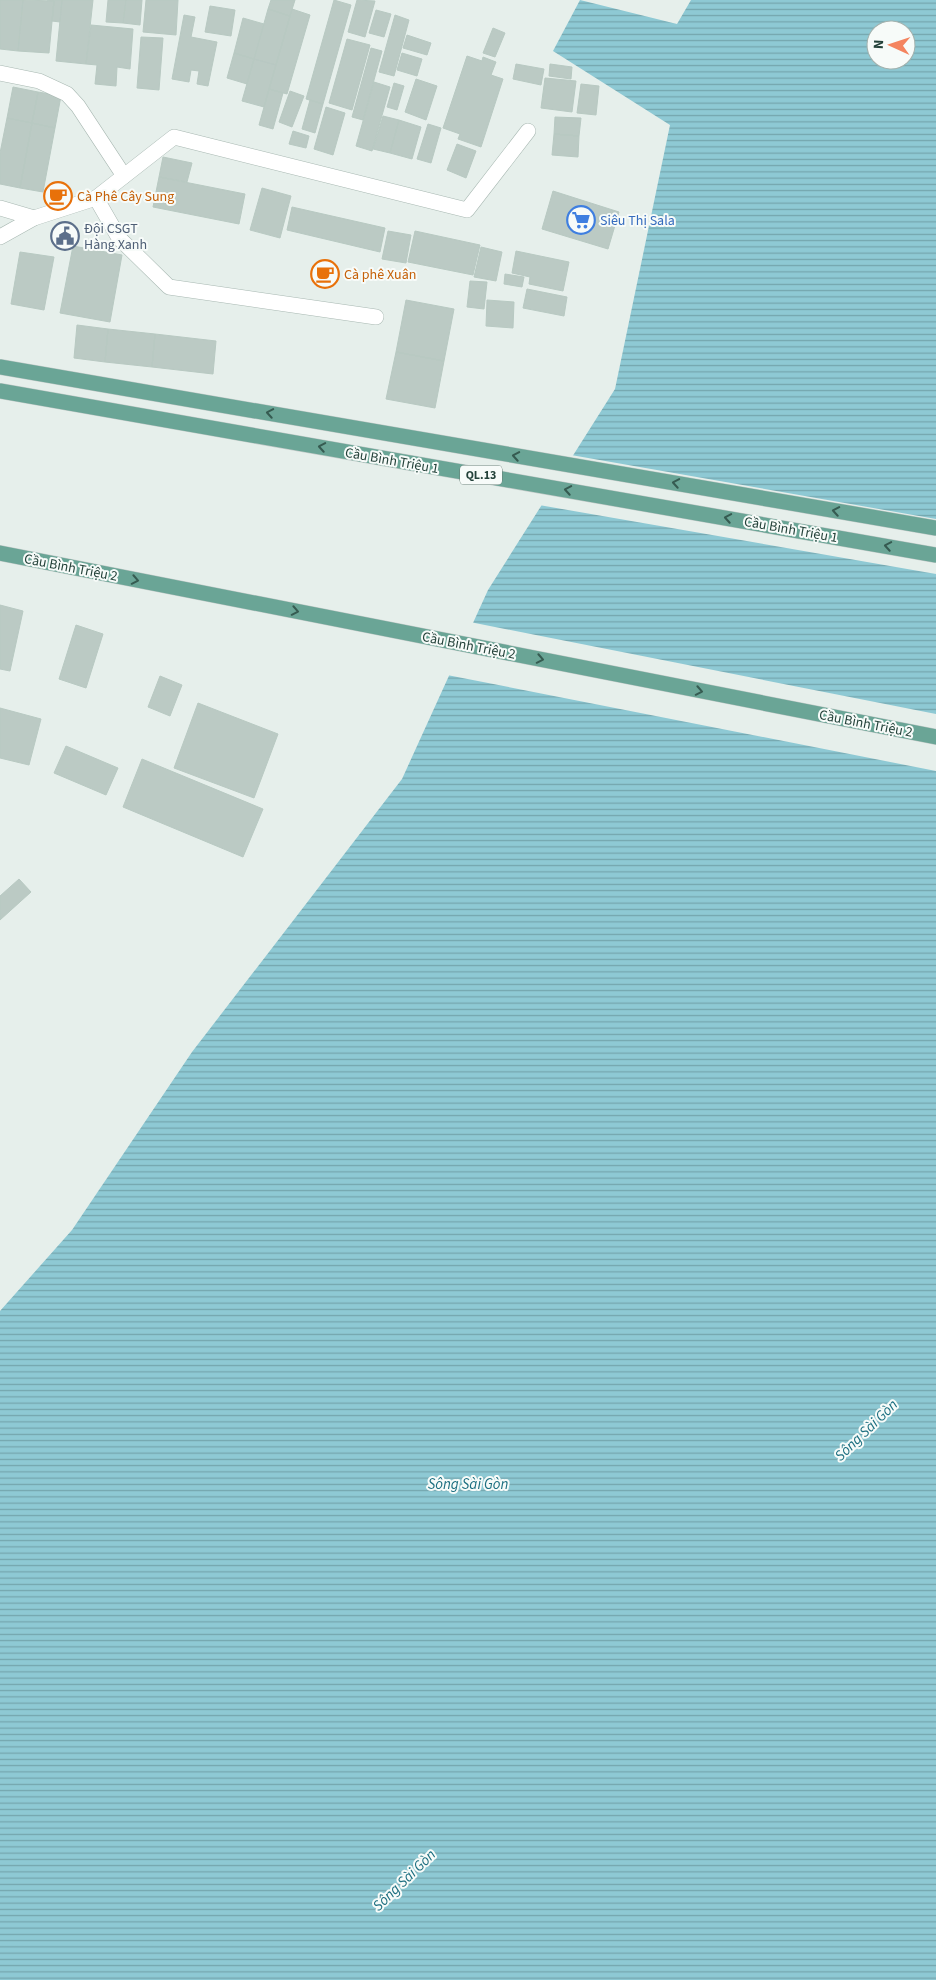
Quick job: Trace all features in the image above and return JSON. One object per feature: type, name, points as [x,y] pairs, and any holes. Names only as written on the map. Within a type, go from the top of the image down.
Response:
[{"type":"main road","name":"Cầu Bình Triệu 1","points":[[0,367],[936,528]]},
{"type":"main road","name":"Cầu Bình Triệu 1","points":[[0,391],[936,555]]},
{"type":"main road","name":"Cầu Bình Triệu 2","points":[[1,553],[936,737]]},
{"type":"street","points":[[0,73],[39,81],[67,94],[78,106],[124,176]]},
{"type":"street","points":[[0,237],[34,218],[96,198],[174,137],[467,210],[528,131]]},
{"type":"street","points":[[96,198],[119,238],[169,287],[376,317]]},
{"type":"street","points":[[0,208],[34,218]]},
{"type":"water","name":"Sông Sài Gòn","points":[[580,0],[677,24],[691,0],[936,0],[936,1980],[0,1980],[0,1311],[72,1230],[192,1052],[402,779],[488,590],[615,389],[670,125],[553,51]]},
{"type":"pier","points":[[571,455],[936,519],[936,574],[539,505]]},
{"type":"pier","points":[[470,622],[936,714],[936,771],[447,675]]},
{"type":"building","points":[[0,0],[23,0],[18,51],[0,49]]},
{"type":"building","points":[[23,0],[54,1],[49,53],[18,51]]},
{"type":"building","points":[[47,0],[62,0],[60,22],[52,21],[54,1]]},
{"type":"building","points":[[62,0],[93,0],[86,64],[56,61]]},
{"type":"building","points":[[108,0],[126,0],[123,23],[106,22]]},
{"type":"building","points":[[126,0],[142,0],[140,25],[123,23]]},
{"type":"building","points":[[146,0],[178,0],[176,35],[143,32]]},
{"type":"building","points":[[271,0],[295,0],[290,16],[268,9]]},
{"type":"building","points":[[334,0],[351,5],[323,104],[306,99]]},
{"type":"building","points":[[357,0],[375,1],[365,37],[348,32]]},
{"type":"building","points":[[210,6],[235,10],[231,36],[205,32]]},
{"type":"building","points":[[268,9],[290,16],[276,65],[254,59]]},
{"type":"building","points":[[292,9],[310,15],[287,94],[269,89]]},
{"type":"building","points":[[376,10],[391,14],[384,37],[369,33]]},
{"type":"building","points":[[184,15],[195,17],[191,37],[217,42],[208,86],[197,84],[199,71],[191,70],[189,82],[172,79]]},
{"type":"building","points":[[395,15],[409,20],[394,76],[379,72]]},
{"type":"building","points":[[243,18],[264,24],[254,59],[234,53]]},
{"type":"building","points":[[91,25],[133,29],[130,69],[117,67],[116,86],[95,84],[97,65],[86,64]]},
{"type":"building","points":[[493,28],[505,33],[495,57],[483,53]]},
{"type":"building","points":[[407,35],[431,43],[427,55],[403,48]]},
{"type":"building","points":[[141,37],[163,38],[159,90],[137,88]]},
{"type":"building","points":[[347,39],[370,45],[352,110],[329,103]]},
{"type":"building","points":[[371,48],[382,51],[363,120],[352,117]]},
{"type":"building","points":[[234,53],[254,59],[247,84],[227,78]]},
{"type":"building","points":[[402,53],[422,59],[417,76],[397,70]]},
{"type":"building","points":[[467,56],[482,61],[483,57],[496,62],[491,75],[503,79],[481,147],[458,139],[460,134],[443,128]]},
{"type":"building","points":[[254,59],[276,65],[264,107],[242,101]]},
{"type":"building","points":[[516,64],[544,69],[541,85],[513,79]]},
{"type":"building","points":[[550,64],[572,67],[571,79],[549,76]]},
{"type":"building","points":[[545,78],[576,81],[572,112],[541,108]]},
{"type":"building","points":[[416,79],[437,86],[426,120],[405,112]]},
{"type":"building","points":[[374,82],[390,87],[372,151],[356,146]]},
{"type":"building","points":[[394,83],[404,86],[397,110],[387,107]]},
{"type":"building","points":[[581,84],[599,86],[596,115],[577,113]]},
{"type":"building","points":[[13,87],[38,92],[32,123],[7,118]]},
{"type":"building","points":[[269,89],[283,93],[273,129],[259,125]]},
{"type":"building","points":[[290,91],[304,96],[292,127],[279,122]]},
{"type":"building","points":[[38,92],[61,96],[55,128],[32,123]]},
{"type":"building","points":[[310,100],[323,104],[315,133],[302,129]]},
{"type":"building","points":[[326,107],[345,113],[333,155],[314,149]]},
{"type":"building","points":[[383,116],[399,120],[390,153],[373,149]]},
{"type":"building","points":[[555,117],[581,118],[579,136],[554,134]]},
{"type":"building","points":[[7,118],[32,123],[20,188],[0,184],[0,153]]},
{"type":"building","points":[[399,120],[421,127],[412,159],[390,153]]},
{"type":"building","points":[[32,123],[55,128],[43,192],[20,188]]},
{"type":"building","points":[[428,124],[441,128],[431,163],[417,159]]},
{"type":"building","points":[[293,131],[309,136],[306,148],[289,144]]},
{"type":"building","points":[[554,134],[579,136],[578,157],[552,155]]},
{"type":"building","points":[[457,144],[476,151],[466,178],[447,170]]},
{"type":"building","points":[[163,157],[192,163],[187,182],[159,177]]},
{"type":"building","points":[[159,177],[245,194],[239,224],[153,207]]},
{"type":"building","points":[[262,188],[291,196],[280,238],[250,230]]},
{"type":"building","name":"Siêu Thị Sala","points":[[553,191],[619,212],[608,249],[542,229]]},
{"type":"building","points":[[292,207],[385,228],[380,252],[287,230]]},
{"type":"building","points":[[388,231],[411,235],[406,263],[382,259]]},
{"type":"building","points":[[415,231],[480,245],[473,275],[408,262]]},
{"type":"building","points":[[73,246],[122,255],[110,322],[60,313]]},
{"type":"building","points":[[481,247],[502,252],[496,281],[474,277]]},
{"type":"building","points":[[516,251],[569,262],[563,291],[529,284],[530,277],[512,273]]},
{"type":"building","points":[[20,252],[54,257],[44,310],[11,304]]},
{"type":"building","points":[[505,274],[524,277],[522,287],[504,284]]},
{"type":"building","points":[[470,281],[487,282],[484,309],[467,307]]},
{"type":"building","points":[[527,289],[567,297],[564,316],[523,308]]},
{"type":"building","points":[[406,300],[454,309],[444,361],[396,352]]},
{"type":"building","points":[[487,300],[514,302],[513,328],[486,326]]},
{"type":"building","points":[[77,325],[108,329],[105,362],[74,358]]},
{"type":"building","points":[[108,329],[155,334],[152,367],[105,362]]},
{"type":"building","points":[[155,334],[216,341],[213,374],[152,367]]},
{"type":"building","points":[[396,352],[444,361],[435,408],[386,399]]},
{"type":"building","points":[[0,605],[23,611],[10,671],[0,669]]},
{"type":"building","points":[[76,625],[103,634],[86,688],[59,679]]},
{"type":"building","points":[[160,676],[182,685],[170,716],[148,707]]},
{"type":"building","points":[[198,703],[278,734],[254,798],[174,768]]},
{"type":"building","points":[[0,708],[41,719],[29,765],[0,758]]},
{"type":"building","points":[[66,746],[118,768],[106,795],[54,773]]},
{"type":"building","points":[[142,759],[263,809],[243,857],[123,807]]},
{"type":"building","points":[[19,879],[31,892],[0,920],[0,896]]},
{"type":"place","name":"Cà Phê Cây Sung","points":[[58,196]]},
{"type":"place","name":"Siêu Thị Sala","points":[[581,220]]},
{"type":"place","name":"Đội CSGT Hàng Xanh","points":[[65,236]]},
{"type":"place","name":"Cà phê Xuân","points":[[325,274]]}]
